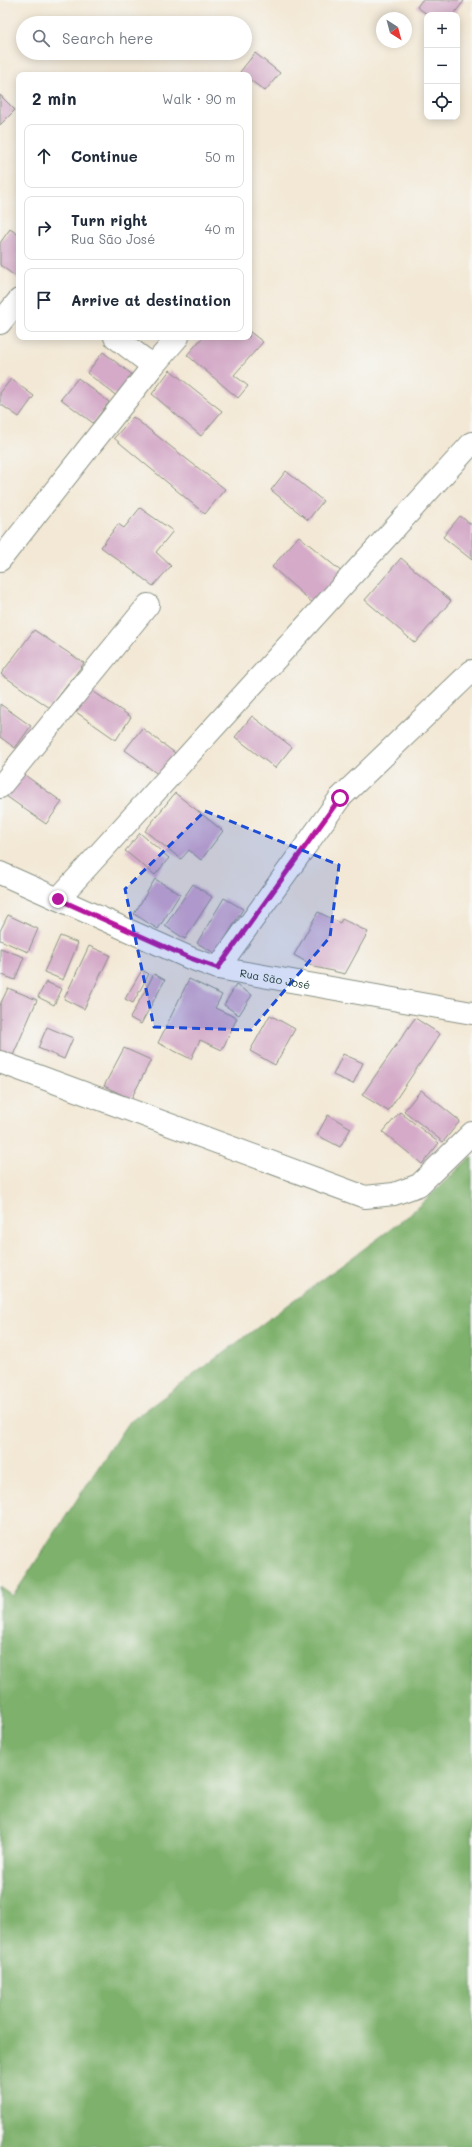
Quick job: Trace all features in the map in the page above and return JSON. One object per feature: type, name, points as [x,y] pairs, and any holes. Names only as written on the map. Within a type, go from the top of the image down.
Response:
[{"type":"street","points":[[0,323],[16,304]]},
{"type":"street","points":[[119,340],[153,366]]},
{"type":"street","points":[[0,560],[153,366],[175,340]]},
{"type":"street","points":[[58,899],[472,443]]},
{"type":"street","points":[[0,787],[148,605]]},
{"type":"street","points":[[218,968],[340,798],[472,671]]},
{"type":"street","name":"Rua São José","points":[[0,873],[190,958],[218,968],[472,1013]]},
{"type":"street","points":[[0,1062],[365,1196],[394,1194],[419,1184],[472,1132]]},
{"type":"highlighted area","points":[[205,811],[339,865],[330,937],[251,1030],[154,1027],[125,889]]},
{"type":"green space","points":[[472,1156],[472,2147],[0,2147],[0,1587],[13,1596],[127,1424],[407,1217]]},
{"type":"building","points":[[422,0],[464,1],[455,12],[424,12],[417,7]]},
{"type":"building","points":[[255,53],[280,73],[265,91],[252,81],[252,72],[240,72],[249,60],[252,60],[252,57]]},
{"type":"building","points":[[0,95],[15,110],[0,125]]},
{"type":"building","points":[[10,229],[16,233],[16,277],[0,265],[0,243]]},
{"type":"building","points":[[252,333],[263,342],[234,375],[248,386],[238,398],[187,355],[200,340],[252,340]]},
{"type":"building","points":[[103,352],[134,376],[118,397],[87,373]]},
{"type":"building","points":[[170,370],[222,411],[201,436],[152,394]]},
{"type":"building","points":[[78,378],[109,402],[93,423],[61,399]]},
{"type":"building","points":[[11,379],[34,396],[19,417],[0,404],[0,393]]},
{"type":"building","points":[[133,417],[225,489],[205,514],[114,438]]},
{"type":"building","points":[[286,471],[323,501],[308,520],[271,490]]},
{"type":"building","points":[[140,508],[173,531],[156,552],[171,566],[153,586],[101,547],[118,524],[124,528]]},
{"type":"building","points":[[460,516],[472,525],[472,560],[443,537]]},
{"type":"building","points":[[299,536],[343,573],[315,605],[272,567]]},
{"type":"building","points":[[401,558],[451,601],[415,643],[365,600]]},
{"type":"building","points":[[34,630],[84,663],[50,708],[1,674]]},
{"type":"building","points":[[91,690],[131,717],[116,740],[76,712]]},
{"type":"building","points":[[0,704],[31,726],[15,748],[0,737]]},
{"type":"building","points":[[252,716],[292,747],[275,768],[235,737]]},
{"type":"building","points":[[142,728],[175,753],[159,775],[125,750]]},
{"type":"building","points":[[22,773],[62,802],[46,824],[6,796]]},
{"type":"building","points":[[175,793],[223,831],[201,860],[189,850],[181,859],[145,831]]},
{"type":"building","points":[[140,833],[169,858],[155,875],[125,851]]},
{"type":"building","points":[[155,879],[180,894],[158,929],[134,914]]},
{"type":"building","points":[[193,884],[212,897],[185,939],[165,926]]},
{"type":"building","points":[[224,898],[243,909],[216,954],[197,943]]},
{"type":"building","points":[[318,912],[340,923],[342,919],[368,932],[345,974],[315,967],[294,955]]},
{"type":"building","points":[[8,915],[38,929],[28,952],[0,940],[0,931]]},
{"type":"building","points":[[60,936],[78,943],[63,980],[44,972]]},
{"type":"building","points":[[89,946],[110,955],[84,1009],[64,999]]},
{"type":"building","points":[[0,948],[24,957],[15,980],[0,974]]},
{"type":"building","points":[[142,970],[149,974],[133,1003],[125,999]]},
{"type":"building","points":[[154,974],[165,980],[141,1024],[130,1018]]},
{"type":"building","points":[[189,979],[222,995],[215,1008],[237,1018],[222,1050],[200,1040],[191,1059],[158,1043]]},
{"type":"building","points":[[46,982],[62,989],[54,1005],[38,997]]},
{"type":"building","points":[[236,985],[252,995],[239,1015],[224,1005]]},
{"type":"building","points":[[8,988],[37,1000],[11,1060],[0,1055],[0,1005]]},
{"type":"building","points":[[270,1015],[295,1029],[275,1065],[250,1051]]},
{"type":"building","points":[[415,1018],[440,1034],[388,1111],[362,1095]]},
{"type":"building","points":[[47,1027],[73,1038],[64,1059],[38,1048]]},
{"type":"building","points":[[124,1048],[151,1060],[131,1099],[104,1086]]},
{"type":"building","points":[[343,1054],[363,1063],[353,1084],[333,1075]]},
{"type":"building","points":[[421,1090],[460,1121],[443,1142],[404,1111]]},
{"type":"building","points":[[400,1112],[439,1143],[422,1164],[383,1132]]},
{"type":"building","points":[[328,1115],[351,1128],[340,1147],[317,1135]]},
{"type":"route","points":[[58,899],[190,958],[218,968],[340,798]]}]
